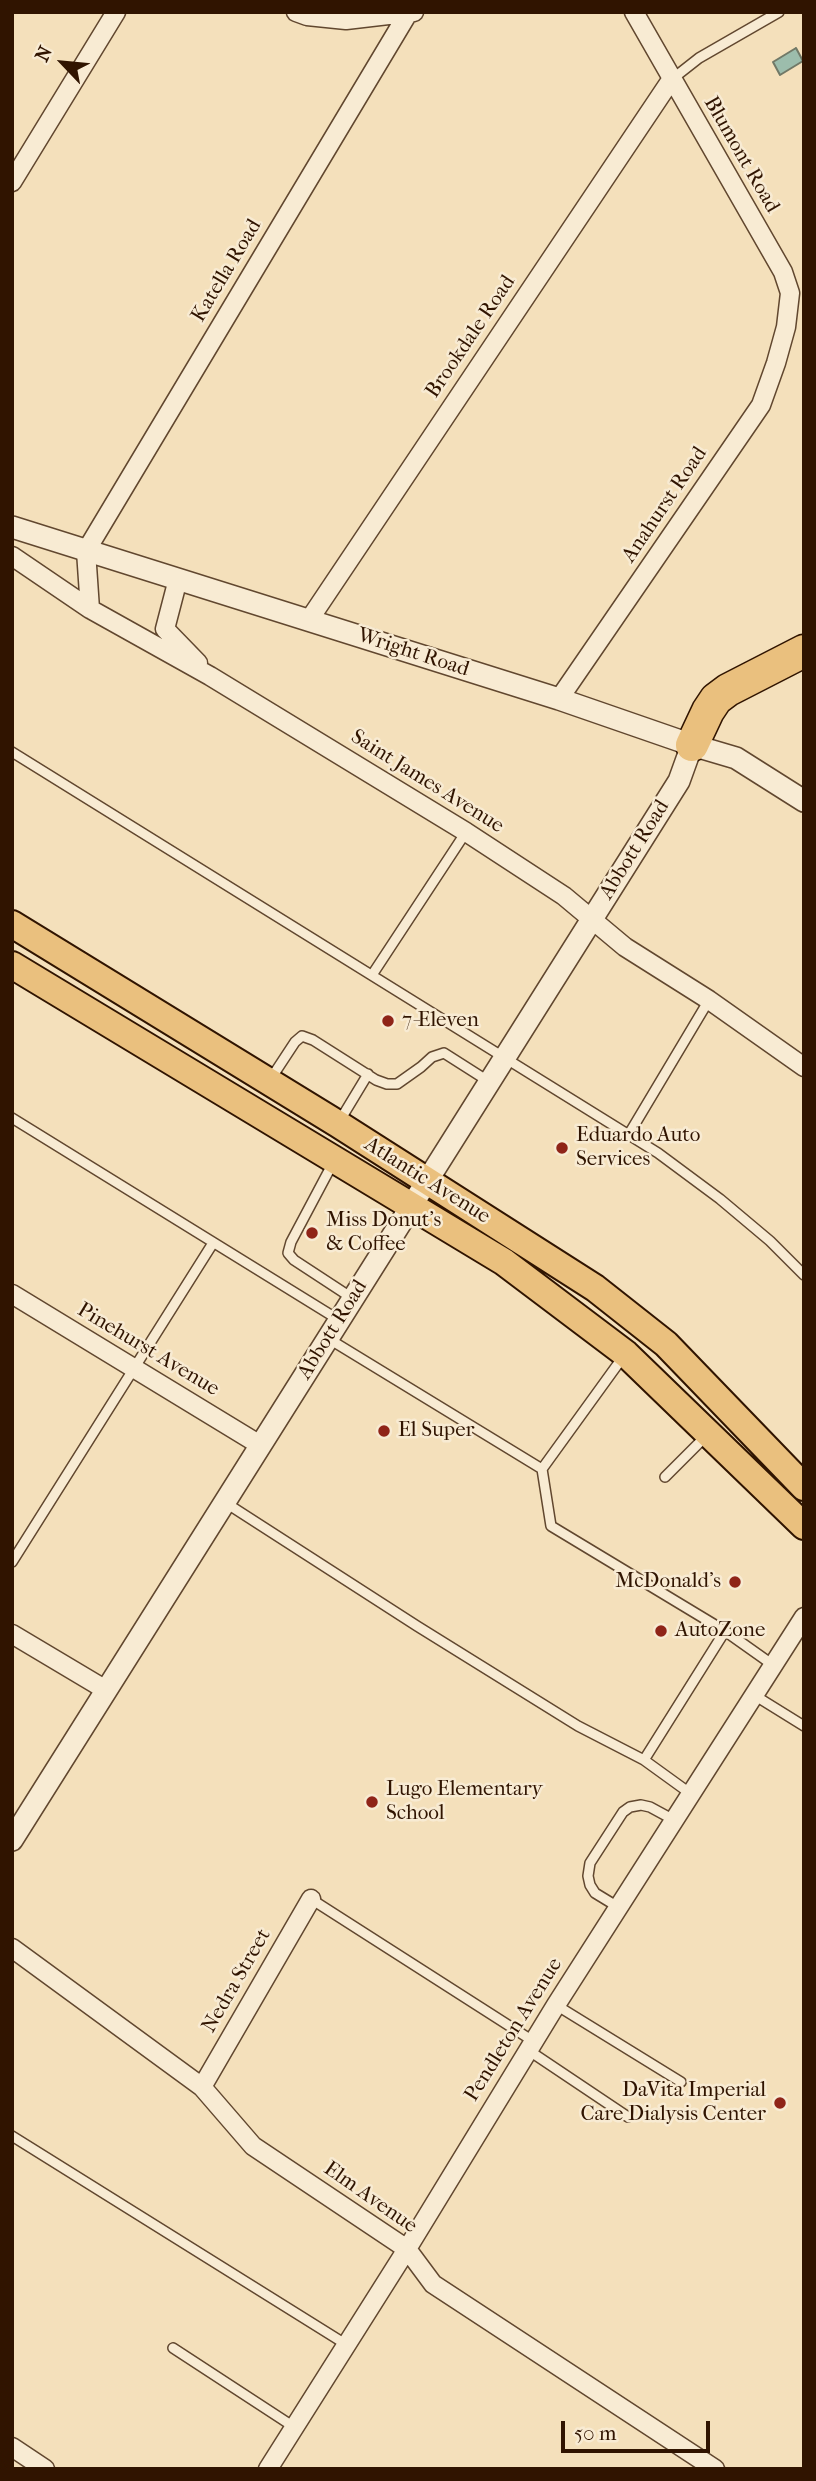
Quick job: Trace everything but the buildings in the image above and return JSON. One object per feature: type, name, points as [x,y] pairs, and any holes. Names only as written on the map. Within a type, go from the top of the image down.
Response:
[{"type":"highway","points":[[692,746],[716,699],[728,690],[804,651]]},
{"type":"main road","name":"Atlantic Avenue","points":[[12,924],[338,1124],[586,1282],[666,1344],[804,1487]]},
{"type":"main road","name":"Atlantic Avenue","points":[[12,965],[505,1262],[626,1354],[804,1526]]},
{"type":"street","points":[[12,182],[116,12]]},
{"type":"street","points":[[296,12],[307,16],[346,20],[410,13]]},
{"type":"street","name":"Blumont Road","points":[[634,12],[783,272],[790,293],[786,327]]},
{"type":"street","name":"Katella Road","points":[[86,551],[410,13]]},
{"type":"street","name":"Brookdale Road","points":[[309,620],[671,80]]},
{"type":"street","name":"Anahurst Road","points":[[559,699],[761,405],[786,327]]},
{"type":"street","name":"Wright Road","points":[[12,527],[559,699],[692,746],[736,758],[804,802]]},
{"type":"street","points":[[86,551],[90,609]]},
{"type":"street","name":"Saint James Avenue","points":[[12,556],[90,609],[210,676],[466,832],[564,896],[625,947],[709,1000],[804,1067]]},
{"type":"street","points":[[178,579],[165,629],[210,676]]},
{"type":"street","name":"Abbott Road","points":[[12,1840],[679,781],[692,746]]},
{"type":"street","name":"Pinehurst Avenue","points":[[12,1294],[260,1445]]},
{"type":"street","name":"Pendleton Avenue","points":[[268,2469],[556,2005],[804,1617]]},
{"type":"street","points":[[12,1634],[106,1690]]},
{"type":"street","name":"Nedra Street","points":[[202,2087],[311,1899]]},
{"type":"street","name":"Elm Avenue","points":[[12,1948],[202,2087],[253,2146],[407,2249],[433,2284],[715,2469]]},
{"type":"street","points":[[12,2447],[45,2469]]},
{"type":"lane","points":[[671,80],[699,58],[779,12]]},
{"type":"lane","points":[[12,752],[629,1134],[719,1199],[770,1241],[804,1275]]},
{"type":"lane","points":[[372,975],[466,832]]},
{"type":"lane","points":[[629,1134],[709,1000]]},
{"type":"lane","points":[[269,1082],[302,1035],[387,1084],[397,1084],[436,1054],[444,1053],[489,1082]]},
{"type":"lane","points":[[338,1124],[368,1074]]},
{"type":"lane","points":[[12,1118],[339,1320]]},
{"type":"lane","points":[[335,1160],[291,1242],[288,1253],[294,1261],[352,1298]]},
{"type":"lane","points":[[12,1562],[213,1243]]},
{"type":"lane","points":[[327,1338],[542,1469]]},
{"type":"lane","points":[[626,1354],[542,1469],[551,1526],[725,1632],[773,1665]]},
{"type":"lane","points":[[665,1477],[708,1433]]},
{"type":"lane","points":[[224,1502],[578,1726],[644,1760],[691,1794]]},
{"type":"lane","points":[[644,1760],[725,1632]]},
{"type":"lane","points":[[754,1695],[804,1726]]},
{"type":"lane","points":[[618,1907],[595,1893],[588,1876],[590,1864],[623,1812],[630,1807],[641,1805],[674,1820]]},
{"type":"lane","points":[[311,1899],[531,2046],[628,2117]]},
{"type":"lane","points":[[556,2005],[681,2082]]},
{"type":"lane","points":[[12,2136],[346,2345]]},
{"type":"lane","points":[[173,2348],[294,2427]]},
{"type":"shaded area","points":[[796,48],[803,61],[780,75],[773,62]]},
{"type":"place","name":"7-Eleven","points":[[388,1021]]},
{"type":"place","name":"Eduardo Auto Services","points":[[562,1148]]},
{"type":"place","name":"Miss Donut's & Coffee","points":[[312,1233]]},
{"type":"place","name":"El Super","points":[[384,1431]]},
{"type":"place","name":"McDonald's","points":[[735,1582]]},
{"type":"place","name":"AutoZone","points":[[661,1631]]},
{"type":"place","name":"Lugo Elementary School","points":[[372,1802]]},
{"type":"place","name":"DaVita Imperial Care Dialysis Center","points":[[780,2103]]}]
